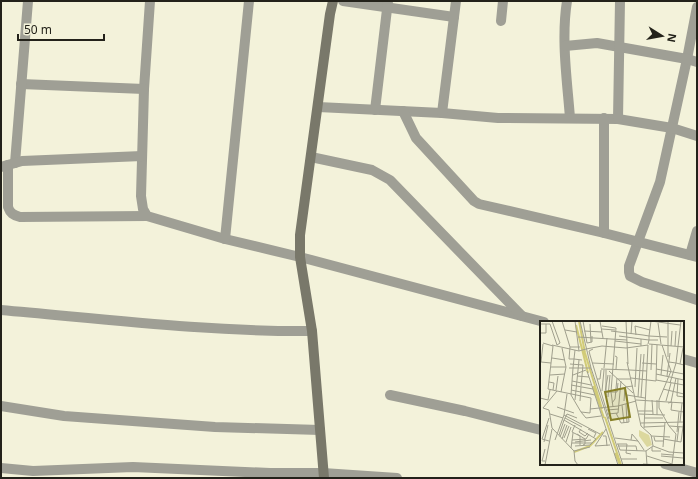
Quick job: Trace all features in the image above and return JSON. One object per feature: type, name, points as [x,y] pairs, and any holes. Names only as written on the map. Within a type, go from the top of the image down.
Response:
[{"type":"street","points":[[28,1],[21,84],[8,165],[8,206],[10,212],[15,216],[147,216],[224,239],[300,257],[540,321]]},
{"type":"street","points":[[147,216],[143,209],[141,196],[144,89],[150,1]]},
{"type":"street","points":[[224,239],[249,1]]},
{"type":"street","points":[[324,475],[312,331],[300,257],[300,235],[333,1]]},
{"type":"street","points":[[343,1],[388,4],[454,17]]},
{"type":"street","points":[[442,113],[456,1]]},
{"type":"street","points":[[501,21],[503,1]]},
{"type":"street","points":[[567,1],[565,17],[565,46],[570,118]]},
{"type":"street","points":[[618,119],[620,1]]},
{"type":"street","points":[[376,110],[388,4]]},
{"type":"street","points":[[697,7],[692,60],[672,128],[659,187],[629,266],[630,276],[642,282],[697,300]]},
{"type":"street","points":[[565,46],[598,43],[692,60]]},
{"type":"street","points":[[21,84],[144,89]]},
{"type":"street","points":[[318,107],[442,113],[498,118],[618,119],[672,128],[697,136]]},
{"type":"street","points":[[403,111],[416,138],[474,201],[479,204],[604,233],[693,256],[697,231]]},
{"type":"street","points":[[604,118],[604,233]]},
{"type":"street","points":[[8,165],[142,156]]},
{"type":"street","points":[[311,157],[372,170],[390,180],[522,316]]},
{"type":"street","points":[[1,310],[200,328],[312,331]]},
{"type":"street","points":[[684,359],[697,363]]},
{"type":"street","points":[[390,395],[540,427]]},
{"type":"street","points":[[1,406],[72,417],[215,427],[320,430]]},
{"type":"street","points":[[669,465],[697,473]]},
{"type":"street","points":[[1,468],[33,471],[133,467],[397,478]]}]
